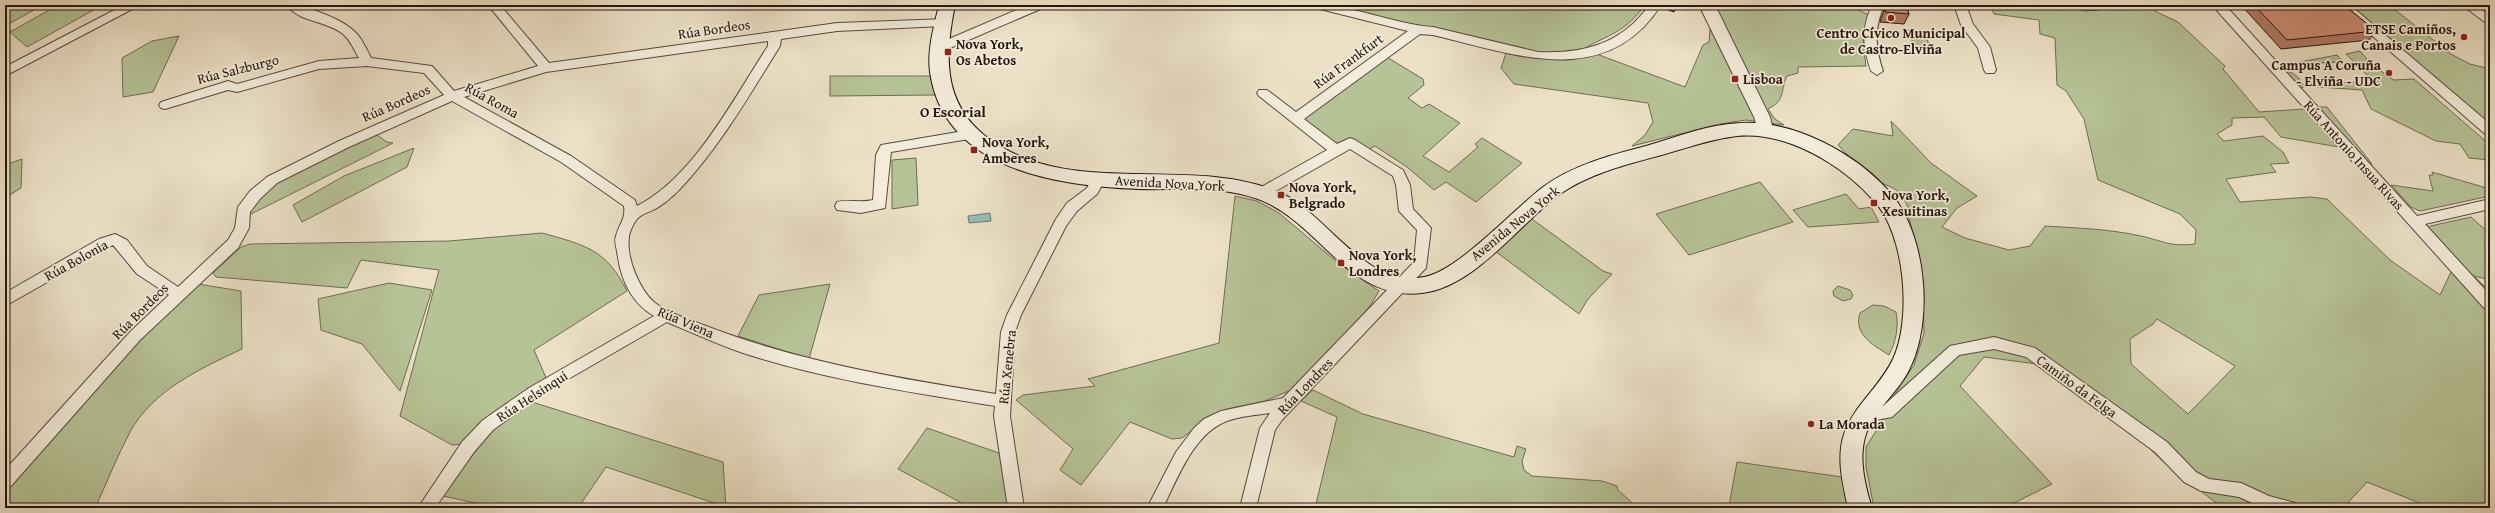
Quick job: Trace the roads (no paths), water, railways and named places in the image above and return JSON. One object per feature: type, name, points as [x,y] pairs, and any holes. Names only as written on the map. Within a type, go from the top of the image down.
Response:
[{"type":"main road","name":"Avenida Nova York","points":[[945,14],[939,48],[939,72],[946,99],[970,135],[995,151],[1020,163],[1065,175],[1098,180],[1210,183],[1245,188],[1280,201],[1304,219],[1363,272],[1383,282],[1400,286],[1427,284],[1454,272],[1553,190],[1588,170],[1718,133],[1744,129],[1765,130],[1806,144],[1838,161],[1877,191],[1895,213],[1909,245],[1912,312],[1910,342],[1904,360],[1865,416],[1855,435],[1852,469],[1860,508]]},
{"type":"street","points":[[5,72],[109,16],[134,5]]},
{"type":"street","points":[[293,5],[312,16],[336,24],[353,36],[367,62]]},
{"type":"street","points":[[494,5],[546,68]]},
{"type":"street","points":[[939,48],[1039,5]]},
{"type":"street","points":[[1320,5],[1418,30],[1433,31],[1538,56],[1573,56],[1594,53],[1621,40],[1638,27],[1655,5]]},
{"type":"street","points":[[1707,5],[1762,117],[1765,130]]},
{"type":"street","points":[[1877,71],[1871,52],[1868,29],[1878,5]]},
{"type":"street","points":[[1960,5],[1967,25],[1984,47],[1990,70]]},
{"type":"street","name":"Rúa Antonio Insua Rivas","points":[[2218,5],[2490,305]]},
{"type":"street","points":[[2343,5],[2490,130]]},
{"type":"street","points":[[2468,5],[2490,22]]},
{"type":"street","name":"Rúa Bordeos","points":[[5,481],[135,336],[233,244],[242,228],[243,211],[255,195],[272,180],[344,144],[452,96],[529,71],[837,27],[945,14]]},
{"type":"street","name":"Rúa Frankfurt","points":[[1297,118],[1418,30]]},
{"type":"street","points":[[632,215],[648,210],[695,164],[774,46],[775,37]]},
{"type":"street","name":"Rúa Roma","points":[[367,62],[428,69],[452,96],[566,159],[630,204],[632,215]]},
{"type":"street","name":"Rúa Salzburgo","points":[[165,105],[228,84],[237,88],[319,65],[367,62]]},
{"type":"street","points":[[1263,93],[1297,118],[1335,150],[1268,189],[1266,196]]},
{"type":"street","points":[[842,206],[861,208],[880,204],[883,155],[886,148],[970,135]]},
{"type":"street","name":"Rúa Londres","points":[[1248,508],[1268,428],[1288,404],[1386,298],[1421,264],[1424,228],[1406,211],[1403,185],[1398,173],[1350,143],[1335,150]]},
{"type":"street","name":"Rúa Xenebra","points":[[1016,508],[1004,436],[1002,401],[1008,332],[1014,315],[1065,215],[1092,190],[1098,180]]},
{"type":"street","points":[[2414,222],[2490,204]]},
{"type":"street","name":"Rúa Viena","points":[[632,215],[622,237],[626,267],[633,286],[649,306],[666,316],[748,348],[814,367],[885,382],[1002,401]]},
{"type":"street","name":"Rúa Bolonia","points":[[5,300],[104,243],[115,239],[122,244],[142,270],[178,295]]},
{"type":"street","name":"Rúa Helsinqui","points":[[426,508],[468,447],[488,425],[534,392],[666,316]]},
{"type":"street","name":"Camiño da Felga","points":[[1865,416],[1887,412],[1955,350],[1994,343],[2030,352],[2161,447],[2184,472],[2206,486],[2241,490],[2266,502],[2289,508]]},
{"type":"street","points":[[1155,508],[1174,468],[1197,436],[1220,417],[1288,404]]},
{"type":"water","points":[[990,213],[991,221],[969,223],[968,216]]},
{"type":"place","name":"Centro Cívico Municipal de Castro-Elviña","points":[[1891,18]]},
{"type":"place","name":"ETSE Camiños, Canais e Portos","points":[[2464,37]]},
{"type":"place","name":"Nova York, Os Abetos","points":[[948,52]]},
{"type":"place","name":"Campus A Coruña - Elviña - UDC","points":[[2389,73]]},
{"type":"place","name":"Lisboa","points":[[1735,79]]},
{"type":"place","name":"Nova York, Amberes","points":[[974,150]]},
{"type":"place","name":"Nova York, Belgrado","points":[[1281,195]]},
{"type":"place","name":"Nova York, Xesuitinas","points":[[1874,203]]},
{"type":"place","name":"Nova York, Londres","points":[[1341,263]]},
{"type":"place","name":"La Morada","points":[[1811,424]]},
{"type":"district","name":"O Escorial","points":[[953,111]]}]
